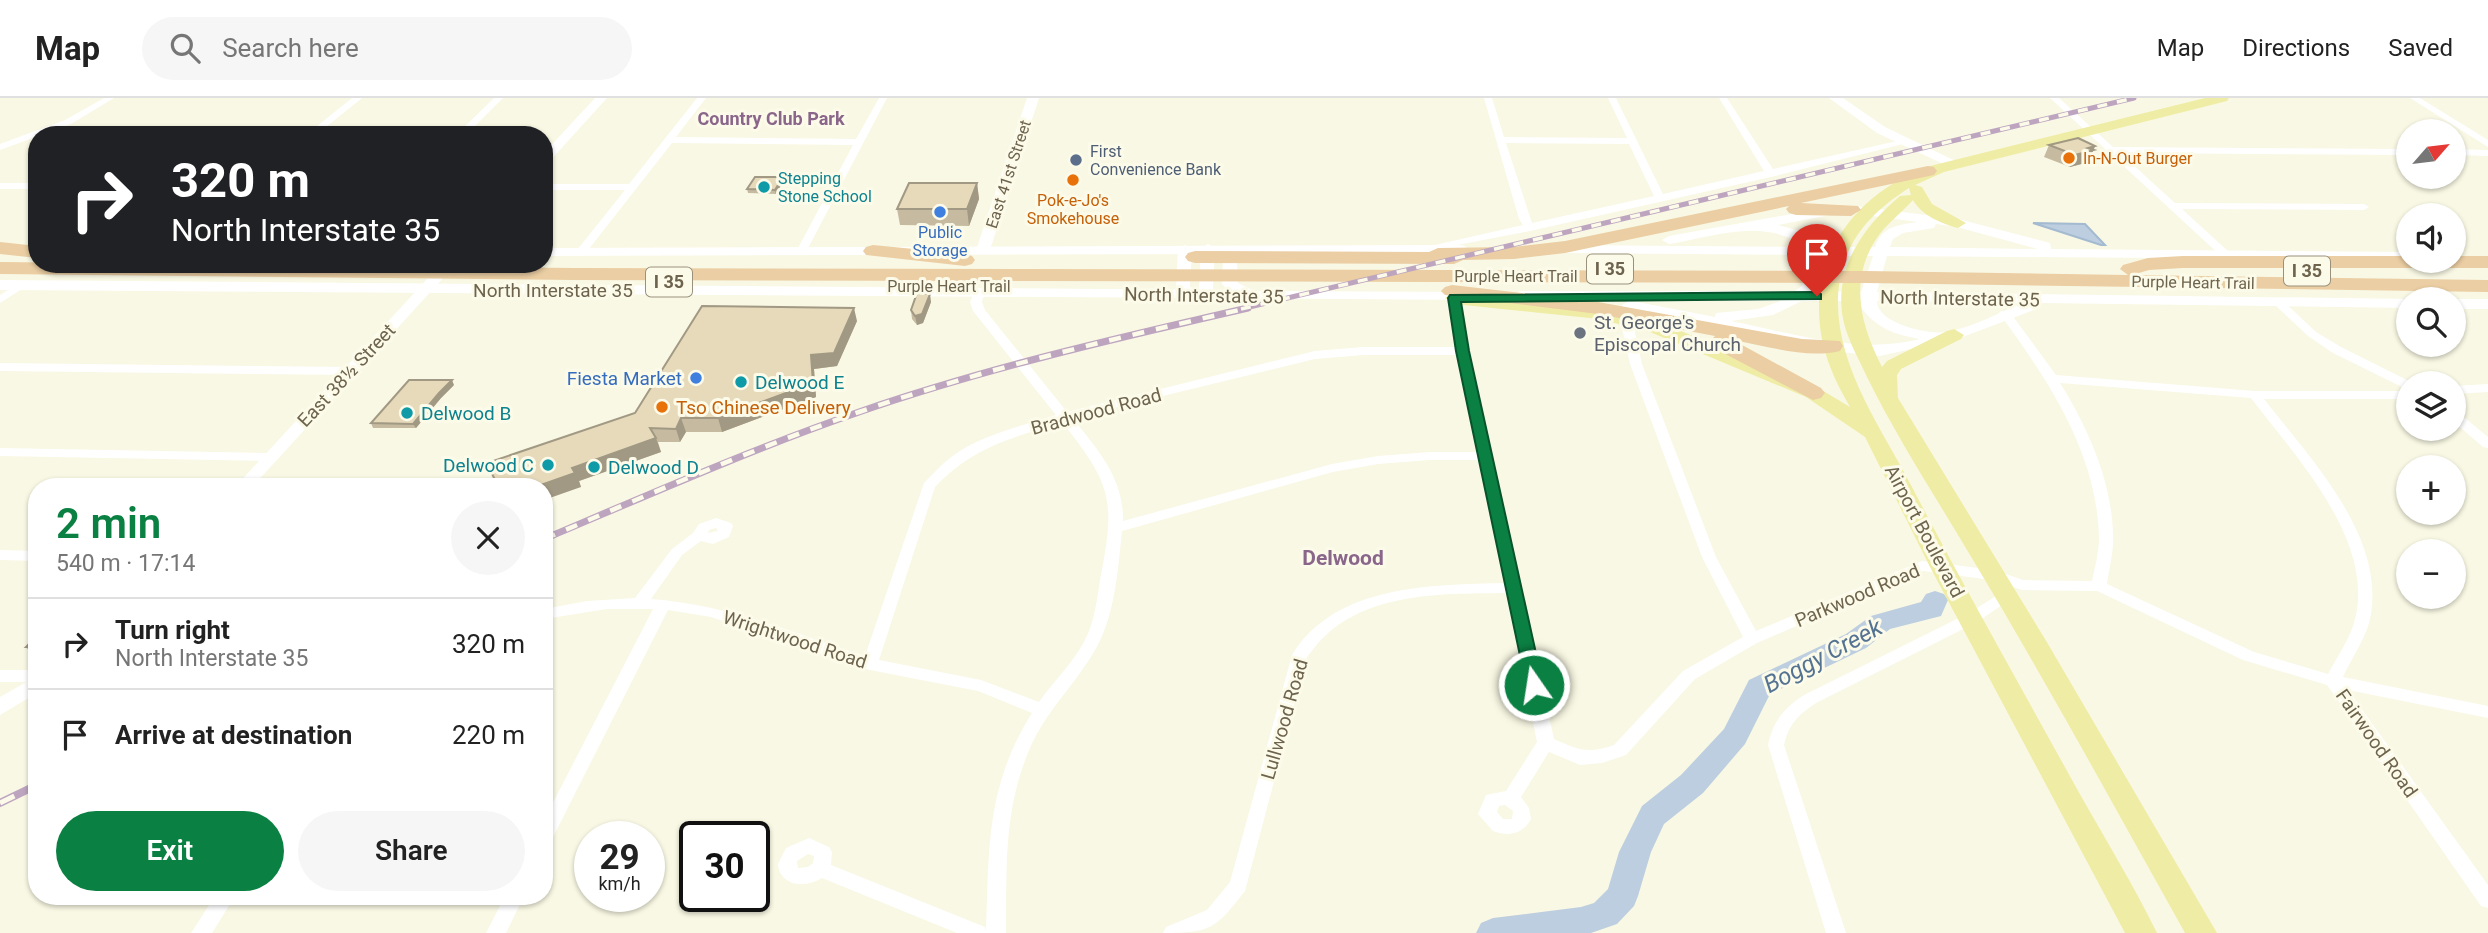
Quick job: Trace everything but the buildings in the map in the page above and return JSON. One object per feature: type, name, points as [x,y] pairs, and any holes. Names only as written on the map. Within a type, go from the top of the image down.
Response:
[{"type":"highway","points":[[1748,217],[1928,171]]},
{"type":"highway","points":[[1360,256],[1536,251],[1658,228],[1748,217],[1869,211]]},
{"type":"highway","points":[[0,247],[28,250]]},
{"type":"highway","points":[[873,251],[990,262],[1075,266]]},
{"type":"highway","points":[[0,255],[28,252]]},
{"type":"highway","name":"Purple Heart Trail","points":[[553,259],[1360,256],[1857,263],[1908,274],[2488,286]]},
{"type":"highway","points":[[2126,270],[2148,264],[2183,262],[2488,260]]},
{"type":"highway","points":[[0,262],[28,262]]},
{"type":"highway","name":"Purple Heart Trail","points":[[553,268],[1075,266],[1112,271]]},
{"type":"highway","name":"Purple Heart Trail","points":[[0,268],[28,268]]},
{"type":"highway","name":"Purple Heart Trail","points":[[553,269],[1908,274],[2126,270],[2488,273]]},
{"type":"highway","name":"Purple Heart Trail","points":[[0,276],[923,286],[1338,287],[1875,282],[1908,274]]},
{"type":"highway","points":[[2209,282],[2253,291],[2396,301]]},
{"type":"highway","points":[[1338,287],[1499,295],[1649,318],[1781,343],[1813,347],[1832,346]]},
{"type":"highway","points":[[1649,318],[1731,347],[1813,393]]},
{"type":"main road","points":[[1835,98],[1861,118],[1957,165]]},
{"type":"main road","name":"Airport Boulevard","points":[[2141,933],[1972,618],[1942,568],[1841,370],[1832,346],[1829,295],[1838,255],[1849,230],[1911,179],[1928,171],[2221,98]]},
{"type":"main road","name":"Airport Boulevard","points":[[1869,211],[1951,172],[1957,165]]},
{"type":"main road","points":[[1916,190],[1925,207],[1958,223]]},
{"type":"main road","points":[[1869,211],[1958,223],[2049,247],[2101,254]]},
{"type":"main road","name":"Airport Boulevard","points":[[1869,211],[1870,233],[1854,263],[1850,291],[1851,314],[1863,350],[1890,402],[2000,585],[2201,933]]},
{"type":"main road","points":[[1581,248],[1659,242],[1748,217],[1806,238],[1815,246],[1818,274],[1802,294],[1768,312],[1740,316],[1690,316]]},
{"type":"main road","points":[[1954,335],[1910,333],[1887,324],[1872,313],[1869,307],[1869,291],[1882,244],[1891,233],[1909,226],[1958,223]]},
{"type":"main road","name":"North Interstate 35","points":[[553,252],[1208,248],[1756,250],[2065,300],[2396,302]]},
{"type":"main road","points":[[1254,248],[1230,259],[1230,284],[1237,290],[1254,296]]},
{"type":"main road","points":[[1132,294],[1156,291],[1165,286],[1167,257],[1137,249]]},
{"type":"main road","name":"North Interstate 35","points":[[0,285],[428,286],[978,295],[1454,298],[1733,296],[2101,254],[2396,256]]},
{"type":"main road","points":[[2466,258],[2488,260]]},
{"type":"main road","points":[[1585,297],[1863,350],[1898,349],[1954,335]]},
{"type":"main road","points":[[1454,298],[1626,316],[1700,344],[1813,393],[1851,417],[1873,436],[1886,458]]},
{"type":"main road","points":[[1890,402],[1887,375],[1894,365],[2005,313],[2065,300]]},
{"type":"main road","points":[[2466,304],[2488,304]]},
{"type":"street","points":[[57,126],[110,98]]},
{"type":"street","points":[[322,126],[358,98]]},
{"type":"street","points":[[469,126],[499,98]]},
{"type":"street","points":[[553,150],[601,98]]},
{"type":"street","points":[[581,252],[702,98]]},
{"type":"street","points":[[802,250],[883,98]]},
{"type":"street","name":"East 41st Street","points":[[983,250],[1033,98]]},
{"type":"street","points":[[1488,98],[1524,219],[1530,228]]},
{"type":"street","points":[[1612,98],[1660,197]]},
{"type":"street","points":[[1723,98],[1771,174]]},
{"type":"street","points":[[2054,98],[2227,255]]},
{"type":"street","points":[[2414,98],[2488,144]]},
{"type":"street","points":[[0,147],[28,137]]},
{"type":"street","points":[[669,140],[860,142]]},
{"type":"street","points":[[1502,140],[1633,141]]},
{"type":"street","points":[[1426,249],[1530,228],[1906,142]]},
{"type":"street","points":[[2112,150],[2396,152]]},
{"type":"street","points":[[2466,152],[2488,152]]},
{"type":"street","points":[[0,186],[28,186]]},
{"type":"street","points":[[553,187],[630,187]]},
{"type":"street","points":[[2173,206],[2364,207]]},
{"type":"street","points":[[1185,249],[1183,289],[1194,295],[1206,289],[1208,248]]},
{"type":"street","name":"East 38½ Street","points":[[251,478],[440,273]]},
{"type":"street","points":[[0,300],[21,285]]},
{"type":"street","points":[[978,295],[976,302],[979,311],[1097,457],[1111,485],[1116,505],[1115,528],[1100,618],[1094,638],[1077,665],[1041,710],[1026,736],[1006,788],[999,825],[996,933]]},
{"type":"street","points":[[1454,298],[1546,743],[1510,799]]},
{"type":"street","points":[[2279,303],[2312,334],[2337,350],[2396,379]]},
{"type":"street","points":[[2005,313],[2054,379],[2076,422],[2097,483],[2106,538],[2099,586]]},
{"type":"street","points":[[1626,316],[1636,364],[1709,557],[1752,639]]},
{"type":"street","name":"Bradwood Road","points":[[870,664],[929,486],[949,465],[970,451],[994,440],[1066,416],[1315,355],[1363,351],[1463,351]]},
{"type":"street","points":[[0,367],[351,371]]},
{"type":"street","points":[[2054,379],[2255,395],[2396,395]]},
{"type":"street","points":[[2466,389],[2488,388]]},
{"type":"street","name":"Fairwood Road","points":[[2255,395],[2343,515],[2360,551],[2367,585],[2364,615],[2333,681],[2488,900]]},
{"type":"street","points":[[2466,426],[2488,444]]},
{"type":"street","points":[[0,452],[270,457]]},
{"type":"street","points":[[1115,528],[1332,468],[1378,460],[1485,456]]},
{"type":"street","points":[[640,601],[677,552],[701,535]]},
{"type":"street","points":[[0,555],[28,556]]},
{"type":"street","name":"Parkwood Road","points":[[1546,743],[1580,758],[1602,757],[1620,750],[1689,675],[1752,639],[1922,566],[1942,568],[2000,585],[2099,586],[2249,656],[2333,681],[2488,712]]},
{"type":"street","points":[[1836,933],[1776,746],[1780,725],[1792,710],[1810,699],[1972,618],[2000,585]]},
{"type":"street","name":"Lullwood Road","points":[[1173,933],[1214,916],[1238,885],[1300,655],[1308,644],[1337,619],[1389,597],[1419,590],[1512,588]]},
{"type":"street","name":"Wrightwood Road","points":[[553,612],[589,604],[640,601],[713,612],[870,664],[981,686],[1041,710]]},
{"type":"street","points":[[553,820],[664,603]]},
{"type":"street","points":[[0,676],[28,676]]},
{"type":"street","points":[[0,707],[28,690]]},
{"type":"street","points":[[820,869],[978,933]]},
{"type":"street","points":[[201,933],[220,905]]},
{"type":"street","points":[[496,933],[510,905]]},
{"type":"water","points":[[2033,223],[2085,224],[2105,245],[2101,245]]},
{"type":"waterway","name":"Boggy Creek","points":[[1493,933],[1581,922],[1605,914],[1622,896],[1635,852],[1653,815],[1692,784],[1735,736],[1759,687],[1856,641],[1871,627],[1932,609],[1935,600]]},
{"type":"railway","points":[[1241,309],[2134,98]]},
{"type":"railway","points":[[553,535],[779,441],[907,396],[1052,355],[1248,308]]},
{"type":"railway","points":[[0,803],[28,789]]},
{"type":"place","name":"In-N-Out Burger","points":[[2069,158]]},
{"type":"place","name":"First Convenience Bank","points":[[1076,160]]},
{"type":"place","name":"Pok-e-Jo's Smokehouse","points":[[1073,180]]},
{"type":"place","name":"Stepping Stone School","points":[[764,187]]},
{"type":"place","name":"Public Storage","points":[[940,212]]},
{"type":"place","name":"St. George's Episcopal Church","points":[[1580,333]]},
{"type":"place","name":"Fiesta Market","points":[[696,378]]},
{"type":"place","name":"Delwood E","points":[[741,382]]},
{"type":"place","name":"Tso Chinese Delivery","points":[[662,407]]},
{"type":"place","name":"Delwood B","points":[[407,413]]},
{"type":"place","name":"Delwood C","points":[[548,465]]},
{"type":"place","name":"Delwood D","points":[[594,467]]},
{"type":"district","name":"Country Club Park","points":[[771,119]]},
{"type":"district","name":"Delwood","points":[[1343,558]]},
{"type":"route","points":[[1534,685],[1454,298],[1817,296]]}]
